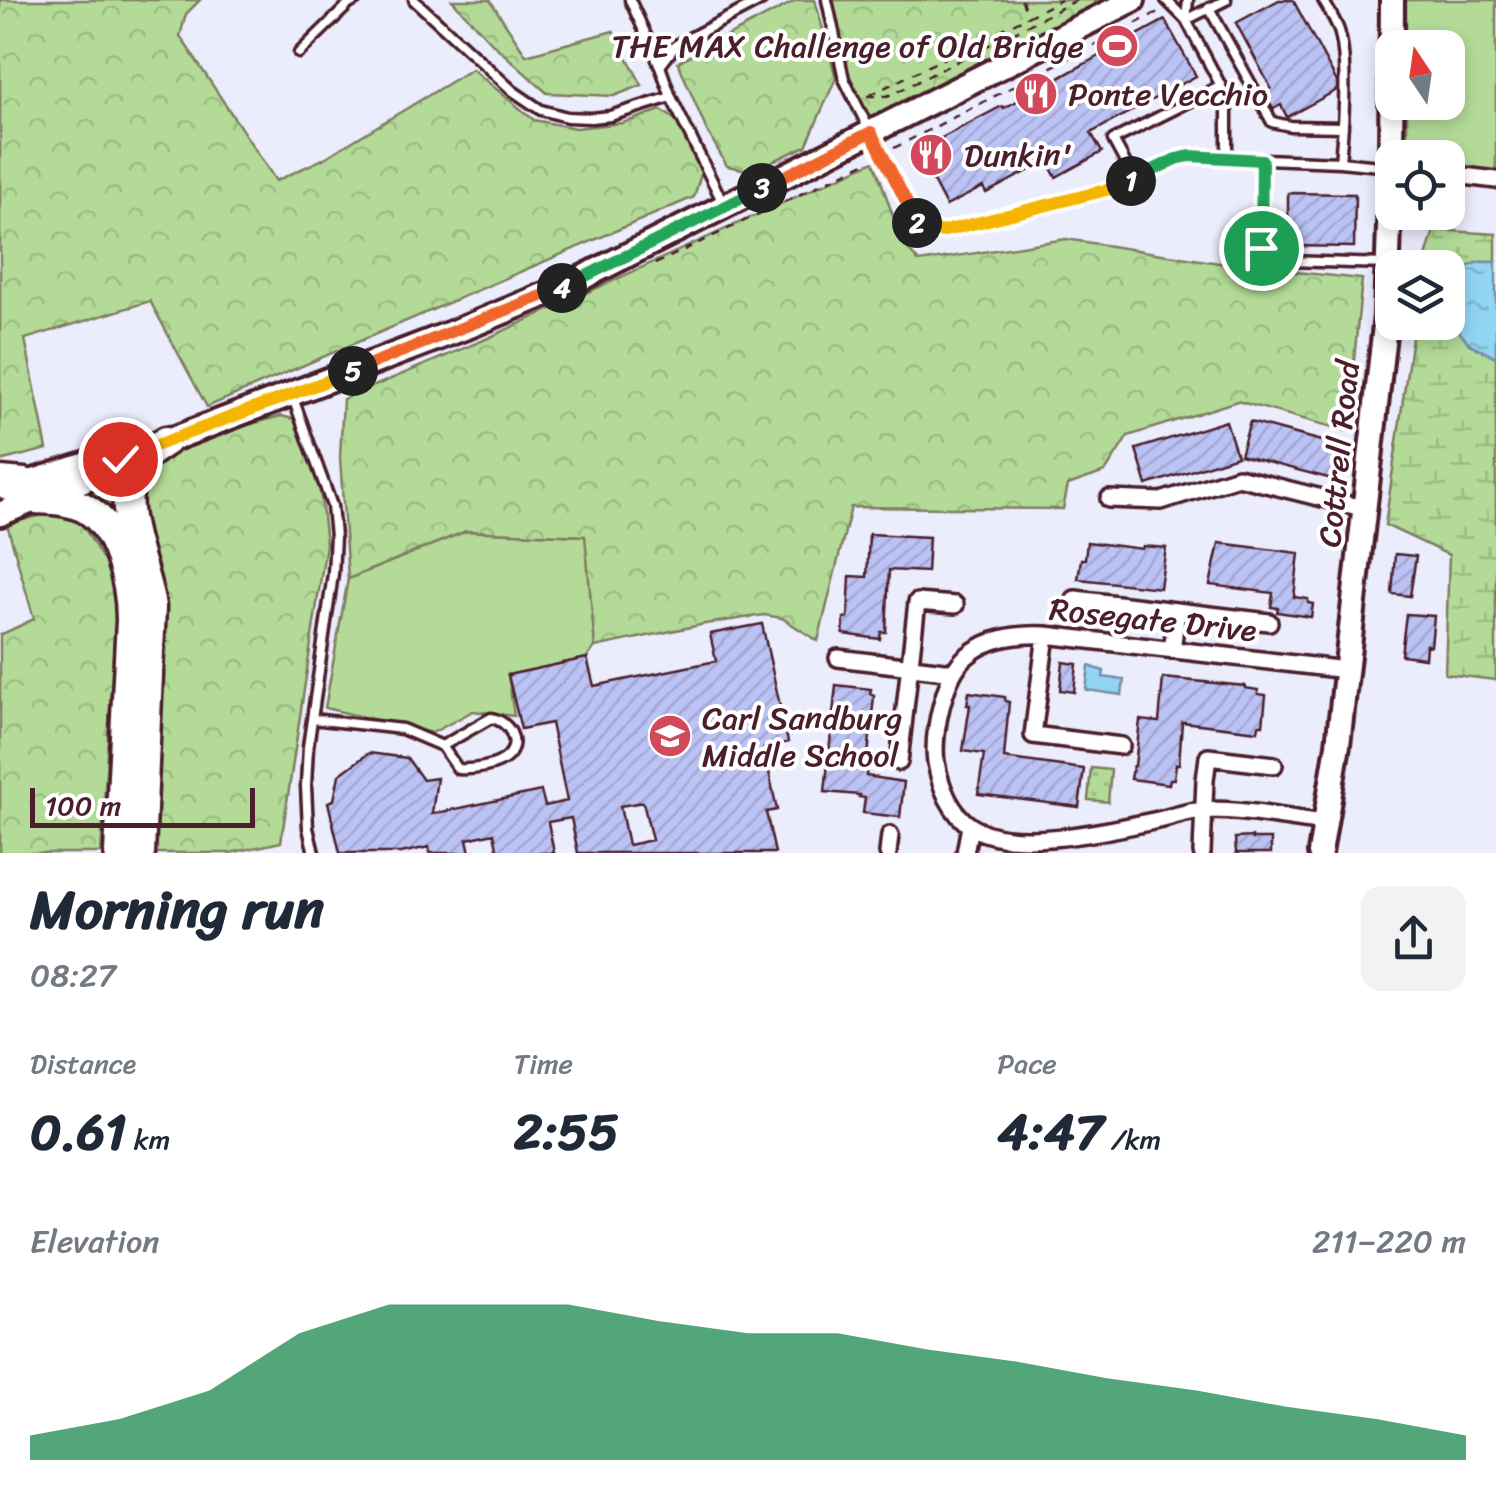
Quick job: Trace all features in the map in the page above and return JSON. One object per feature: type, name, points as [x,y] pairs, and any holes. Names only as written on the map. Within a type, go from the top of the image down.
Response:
[{"type":"highway","points":[[140,853],[151,607],[130,523],[128,493],[142,458],[166,441]]},
{"type":"highway","points":[[15,489],[87,509],[115,546],[127,580],[131,620],[119,853]]},
{"type":"main road","points":[[0,514],[15,489],[90,462],[120,459],[570,284],[1133,0]]},
{"type":"main road","name":"Cottrell Road","points":[[1392,0],[1392,140]]},
{"type":"main road","name":"Cottrell Road","points":[[1320,853],[1338,744],[1384,340]]},
{"type":"street","points":[[1465,176],[1496,180]]},
{"type":"street","points":[[1109,499],[1161,501],[1238,478],[1366,509]]},
{"type":"street","points":[[1075,599],[1269,622]]},
{"type":"street","points":[[898,762],[917,602],[955,605]]},
{"type":"street","points":[[1172,650],[1177,612]]},
{"type":"street","name":"Rosegate Drive","points":[[953,672],[967,655],[1018,634],[1346,670]]},
{"type":"street","points":[[1046,635],[1033,735],[1122,746]]},
{"type":"street","points":[[838,658],[953,672],[942,700],[936,760],[945,794],[954,810],[970,826],[990,836],[1031,846],[1203,810],[1324,823]]},
{"type":"street","points":[[1202,853],[1208,757],[1274,765]]},
{"type":"street","points":[[965,853],[970,826]]},
{"type":"street","points":[[888,853],[890,835]]},
{"type":"lane","points":[[299,53],[356,0]]},
{"type":"lane","points":[[414,0],[498,78],[541,110],[567,117],[610,116],[670,97]]},
{"type":"lane","points":[[630,0],[670,97],[724,207]]},
{"type":"lane","points":[[660,66],[676,44],[762,0]]},
{"type":"lane","points":[[827,0],[844,80],[914,220],[941,232],[1122,186],[1190,156],[1375,165]]},
{"type":"lane","points":[[1166,0],[1186,20],[1222,86],[1228,112],[1227,159]]},
{"type":"lane","points":[[1186,20],[1188,0]]},
{"type":"lane","points":[[1186,20],[1226,0]]},
{"type":"lane","points":[[1323,0],[1342,42],[1340,162]]},
{"type":"lane","points":[[1209,8],[1272,122],[1343,127]]},
{"type":"lane","points":[[1134,179],[1114,140],[1222,86]]},
{"type":"lane","points":[[1262,160],[1261,248],[1288,261],[1375,264]]},
{"type":"lane","points":[[292,394],[332,506],[335,536],[306,786],[314,853]]},
{"type":"lane","points":[[312,719],[402,729],[442,746],[458,769],[503,761],[514,743],[506,725],[492,718],[442,746]]},
{"type":"path","points":[[1022,0],[1027,17]]},
{"type":"path","points":[[1061,0],[868,96],[897,92],[1077,0]]},
{"type":"green space","points":[[0,0],[200,0],[186,14],[180,36],[276,181],[323,159],[472,69],[534,120],[575,128],[623,123],[661,110],[683,125],[703,167],[694,197],[207,407],[150,301],[25,339],[47,449],[0,461]]},
{"type":"green space","points":[[452,0],[490,0],[526,55],[613,31],[642,85],[614,96],[547,93]]},
{"type":"green space","points":[[797,0],[815,0],[836,78],[806,146],[751,171],[727,166],[706,129],[678,62]]},
{"type":"green space","points":[[827,0],[1133,0],[871,132],[844,79]]},
{"type":"green space","points":[[1406,0],[1496,0],[1496,186],[1465,182],[1465,140],[1407,140],[1407,120],[1465,120],[1465,30],[1406,30]]},
{"type":"green space","points":[[874,161],[902,242],[919,262],[1066,239],[1232,265],[1362,279],[1347,431],[1237,401],[1128,436],[1105,472],[1068,485],[1063,509],[851,507],[818,641],[782,618],[764,615],[595,647],[585,536],[466,531],[348,579],[340,457],[343,399],[486,339]]},
{"type":"green space","points":[[1434,230],[1496,234],[1496,262],[1479,262],[1468,343],[1496,357],[1496,680],[1445,674],[1449,555],[1385,525],[1412,340],[1465,340],[1465,250],[1428,250]]},
{"type":"green space","points":[[281,416],[294,419],[319,479],[326,544],[281,842],[230,853],[149,853],[163,595],[137,498],[143,478],[167,455],[222,432]]},
{"type":"green space","points":[[127,471],[122,529],[81,493]]},
{"type":"green space","points":[[51,513],[82,524],[110,571],[116,609],[101,853],[0,853],[0,635],[34,619],[7,524]]},
{"type":"green space","points":[[466,531],[586,536],[595,647],[587,658],[508,675],[514,716],[473,711],[432,733],[325,708],[348,579]]},
{"type":"green space","points":[[1091,768],[1111,770],[1108,802],[1088,800]]},
{"type":"water","points":[[1479,262],[1496,262],[1496,357],[1465,338],[1465,268]]},
{"type":"water","points":[[1089,666],[1104,671],[1103,677],[1124,680],[1122,695],[1086,690]]},
{"type":"building","points":[[1279,0],[1293,0],[1337,82],[1337,90],[1287,117],[1281,105],[1273,109],[1264,92],[1271,88],[1236,23]]},
{"type":"building","points":[[1165,20],[1196,76],[1091,133],[1102,152],[1056,177],[1047,161],[986,193],[983,187],[946,206],[917,151]]},
{"type":"building","points":[[1288,193],[1355,194],[1354,247],[1288,246]]},
{"type":"building","points":[[1226,421],[1237,456],[1147,485],[1136,449]]},
{"type":"building","points":[[1250,422],[1341,446],[1332,479],[1240,455]]},
{"type":"building","points":[[869,534],[929,537],[927,572],[889,570],[886,632],[881,632],[880,639],[843,634],[844,618],[848,618],[850,576],[867,577]]},
{"type":"building","points":[[1087,542],[1166,548],[1160,588],[1078,579]]},
{"type":"building","points":[[1219,543],[1299,553],[1294,597],[1313,604],[1311,617],[1277,612],[1278,608],[1271,607],[1273,593],[1210,585]]},
{"type":"building","points":[[1395,554],[1416,556],[1410,596],[1392,594]]},
{"type":"building","points":[[1406,614],[1434,616],[1431,646],[1426,645],[1425,658],[1401,655]]},
{"type":"building","name":"Carl Sandburg Middle School","points":[[762,624],[788,742],[764,748],[777,810],[766,812],[775,853],[578,853],[571,818],[548,822],[554,853],[498,853],[494,833],[467,839],[470,853],[430,853],[429,847],[401,853],[340,853],[328,802],[334,800],[339,775],[369,753],[407,758],[423,780],[437,778],[432,814],[541,791],[545,806],[567,801],[551,723],[521,729],[508,675],[587,658],[594,686],[716,661],[710,634]],"holes":[[[643,802],[652,840],[628,845],[620,806]]]},
{"type":"building","points":[[1063,662],[1077,664],[1074,692],[1060,690]]},
{"type":"building","points":[[1163,678],[1258,690],[1258,694],[1266,695],[1263,725],[1259,725],[1258,731],[1182,722],[1174,779],[1169,784],[1131,779],[1140,720],[1159,722]]},
{"type":"building","points":[[836,685],[871,689],[874,696],[866,776],[904,782],[900,817],[863,813],[865,798],[860,795],[825,792]]},
{"type":"building","points":[[969,692],[1005,697],[1009,702],[1004,758],[1084,769],[1079,807],[978,794],[984,754],[963,751]]},
{"type":"building","points":[[1235,838],[1271,839],[1271,853],[1236,853]]},
{"type":"place","name":"THE MAX Challenge of Old Bridge","points":[[1117,46]]},
{"type":"place","name":"Ponte Vecchio","points":[[1036,94]]},
{"type":"place","name":"Dunkin'","points":[[931,155]]},
{"type":"place","name":"Carl Sandburg Middle School","points":[[670,736]]},
{"type":"route","points":[[120,459],[570,284],[871,132],[914,220],[941,232],[1122,186],[1176,159],[1190,156],[1262,160],[1261,248]]}]
